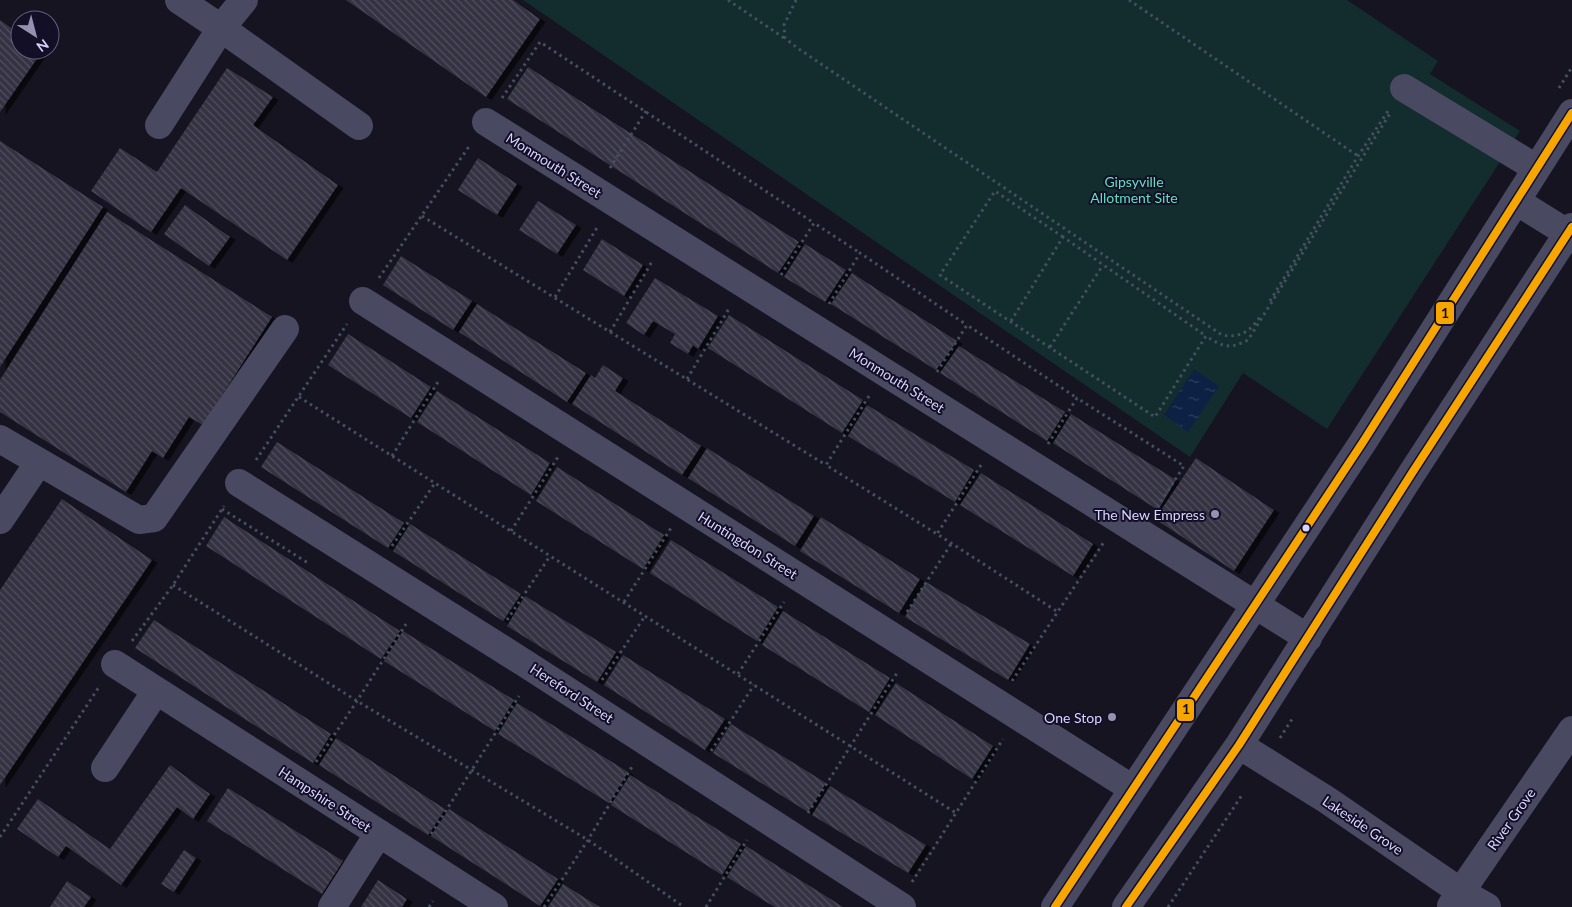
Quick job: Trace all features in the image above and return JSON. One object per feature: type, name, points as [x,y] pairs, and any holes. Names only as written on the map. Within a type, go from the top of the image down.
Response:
[{"type":"street","points":[[179,0],[359,126]]},
{"type":"street","points":[[159,125],[221,28],[244,0]]},
{"type":"street","points":[[1399,97],[1536,168]]},
{"type":"street","points":[[1056,907],[1363,442],[1572,113]]},
{"type":"street","name":"Monmouth Street","points":[[486,122],[1308,638]]},
{"type":"street","points":[[1126,907],[1239,745],[1412,472],[1571,232],[1516,201]]},
{"type":"street","name":"Huntingdon Street","points":[[363,301],[1133,788]]},
{"type":"street","points":[[0,439],[138,520],[154,518],[285,329]]},
{"type":"street","points":[[0,520],[39,462]]},
{"type":"street","name":"Hereford Street","points":[[239,483],[526,664],[905,898]]},
{"type":"street","name":"Hampshire Street","points":[[115,664],[494,907]]},
{"type":"street","points":[[105,768],[156,691]]},
{"type":"street","name":"River Grove","points":[[1455,899],[1572,730]]},
{"type":"street","name":"Lakeside Grove","points":[[1239,745],[1327,800],[1455,899],[1487,907]]},
{"type":"street","points":[[332,907],[379,833]]},
{"type":"path","points":[[728,0],[1222,335],[1234,337],[1248,331],[1259,319],[1358,156],[1399,97]]},
{"type":"path","points":[[784,38],[784,25],[796,0]]},
{"type":"path","points":[[1129,0],[1358,156]]},
{"type":"path","points":[[500,99],[540,42],[1077,398],[1184,466],[1154,513]]},
{"type":"path","points":[[1556,91],[1572,67]]},
{"type":"path","points":[[1206,336],[1155,417],[940,275],[995,191],[1218,344],[1234,347],[1248,340],[1399,97]]},
{"type":"path","points":[[609,169],[646,112]]},
{"type":"path","points":[[422,216],[937,534],[1058,612]]},
{"type":"path","points":[[555,297],[600,223]]},
{"type":"path","points":[[779,277],[814,223]]},
{"type":"path","points":[[1012,321],[1063,237]]},
{"type":"path","points":[[827,307],[860,253]]},
{"type":"path","points":[[610,332],[655,257],[660,260]]},
{"type":"path","points":[[1050,347],[1103,265]]},
{"type":"path","points":[[687,379],[732,304]]},
{"type":"path","points":[[935,374],[967,325]]},
{"type":"path","points":[[392,456],[439,382]]},
{"type":"path","points":[[826,465],[872,392]]},
{"type":"path","points":[[298,396],[956,813]]},
{"type":"path","points":[[1046,447],[1077,398]]},
{"type":"path","points":[[511,531],[558,457]]},
{"type":"path","points":[[937,534],[984,461]]},
{"type":"path","points":[[391,548],[434,483]]},
{"type":"path","points":[[624,602],[671,527]]},
{"type":"path","points":[[1009,686],[1107,538]]},
{"type":"path","points":[[904,617],[951,544]]},
{"type":"path","points":[[506,621],[550,556]]},
{"type":"path","points":[[173,585],[357,702],[588,840],[684,907]]},
{"type":"path","points":[[738,675],[785,599]]},
{"type":"path","points":[[601,682],[645,616]]},
{"type":"path","points":[[314,764],[357,702],[406,624]]},
{"type":"path","points":[[807,814],[898,670]]},
{"type":"path","points":[[710,752],[754,685]]},
{"type":"path","points":[[429,837],[519,696]]},
{"type":"path","points":[[905,898],[1004,737]]},
{"type":"path","points":[[544,907],[588,840],[633,765]]},
{"type":"path","points":[[1168,907],[1243,792]]},
{"type":"path","points":[[706,907],[749,837]]},
{"type":"green space","name":"Gipsyville Allotment Site","points":[[523,0],[1347,0],[1438,61],[1430,74],[1520,131],[1327,429],[1243,373],[1190,457]]},
{"type":"water","points":[[1194,369],[1219,386],[1188,432],[1164,415]]},
{"type":"building","points":[[346,0],[513,0],[540,19],[486,97]]},
{"type":"building","points":[[0,20],[10,27],[10,60],[36,60],[0,112]]},
{"type":"building","points":[[528,67],[799,242],[778,273],[507,99]]},
{"type":"building","points":[[227,68],[273,97],[253,125],[338,185],[287,260],[181,188],[151,232],[91,191],[120,148],[157,172]]},
{"type":"building","points":[[0,141],[103,207],[0,367]]},
{"type":"building","points":[[478,158],[517,184],[497,215],[458,190]]},
{"type":"building","points":[[538,201],[576,225],[557,254],[519,230]]},
{"type":"building","points":[[185,205],[230,237],[209,266],[164,234]]},
{"type":"building","points":[[107,212],[272,317],[203,425],[189,417],[163,458],[152,451],[126,492],[0,412],[0,380]]},
{"type":"building","points":[[602,239],[643,265],[624,296],[583,270]]},
{"type":"building","points":[[805,244],[846,270],[825,302],[784,277]]},
{"type":"building","points":[[401,256],[472,301],[453,330],[383,285]]},
{"type":"building","points":[[852,273],[957,341],[936,370],[831,304]]},
{"type":"building","points":[[655,278],[718,316],[698,349],[693,345],[688,354],[670,343],[675,334],[653,321],[644,335],[626,323]]},
{"type":"building","points":[[477,304],[586,373],[567,402],[459,332]]},
{"type":"building","points":[[729,315],[863,400],[842,433],[708,348]]},
{"type":"building","points":[[348,334],[431,387],[411,418],[328,365]]},
{"type":"building","points":[[959,346],[1065,412],[1047,441],[940,373]]},
{"type":"building","points":[[603,365],[623,378],[615,391],[701,446],[682,475],[572,404],[591,375],[595,378]]},
{"type":"building","points":[[437,391],[550,463],[531,495],[417,422]]},
{"type":"building","points":[[867,405],[974,470],[955,502],[848,436]]},
{"type":"building","points":[[1071,414],[1176,480],[1158,510],[1053,443]]},
{"type":"building","points":[[277,442],[404,523],[388,548],[261,467]]},
{"type":"building","points":[[707,448],[814,516],[795,546],[688,478]]},
{"type":"building","name":"The New Empress","points":[[1196,458],[1274,510],[1234,571],[1155,519]]},
{"type":"building","points":[[557,467],[664,535],[643,569],[536,501]]},
{"type":"building","points":[[981,473],[1093,544],[1073,576],[960,505]]},
{"type":"building","points":[[62,499],[152,560],[0,785],[0,590]]},
{"type":"building","points":[[224,517],[400,631],[381,659],[206,546]]},
{"type":"building","points":[[821,517],[920,579],[899,613],[800,551]]},
{"type":"building","points":[[410,524],[521,594],[503,621],[393,551]]},
{"type":"building","points":[[671,540],[778,607],[757,641],[650,573]]},
{"type":"building","points":[[926,582],[1030,644],[1008,680],[905,617]]},
{"type":"building","points":[[525,596],[616,652],[597,682],[507,626]]},
{"type":"building","points":[[783,611],[890,678],[869,712],[762,645]]},
{"type":"building","points":[[154,620],[331,734],[313,763],[135,648]]},
{"type":"building","points":[[403,631],[514,700],[495,731],[384,661]]},
{"type":"building","points":[[623,655],[725,719],[705,750],[604,685]]},
{"type":"building","points":[[896,683],[993,746],[972,779],[875,715]]},
{"type":"building","points":[[517,703],[628,772],[609,803],[498,734]]},
{"type":"building","points":[[731,724],[826,783],[808,812],[713,753]]},
{"type":"building","points":[[336,738],[445,809],[428,835],[319,765]]},
{"type":"building","points":[[170,765],[210,794],[193,819],[177,807],[121,885],[66,846],[58,857],[17,829],[38,799],[110,849]]},
{"type":"building","points":[[630,775],[741,844],[722,875],[611,805]]},
{"type":"building","points":[[830,786],[926,845],[908,873],[812,815]]},
{"type":"building","points":[[228,788],[343,861],[322,894],[207,821]]},
{"type":"building","points":[[449,809],[558,879],[540,906],[431,836]]},
{"type":"building","points":[[746,846],[843,907],[775,907],[768,903],[727,877]]},
{"type":"building","points":[[184,850],[196,858],[174,892],[161,884]]},
{"type":"building","points":[[378,880],[407,899],[402,907],[361,907]]},
{"type":"building","points":[[67,881],[91,897],[84,907],[50,907]]},
{"type":"building","points":[[563,884],[590,901],[600,907],[548,907]]},
{"type":"transit line","name":"1","points":[[1055,907],[1363,442],[1572,113]]},
{"type":"transit line","name":"1","points":[[1126,907],[1239,745],[1412,473],[1572,227]]},
{"type":"place","name":"The New Empress","points":[[1215,514]]},
{"type":"place","name":"One Stop","points":[[1112,717]]}]
